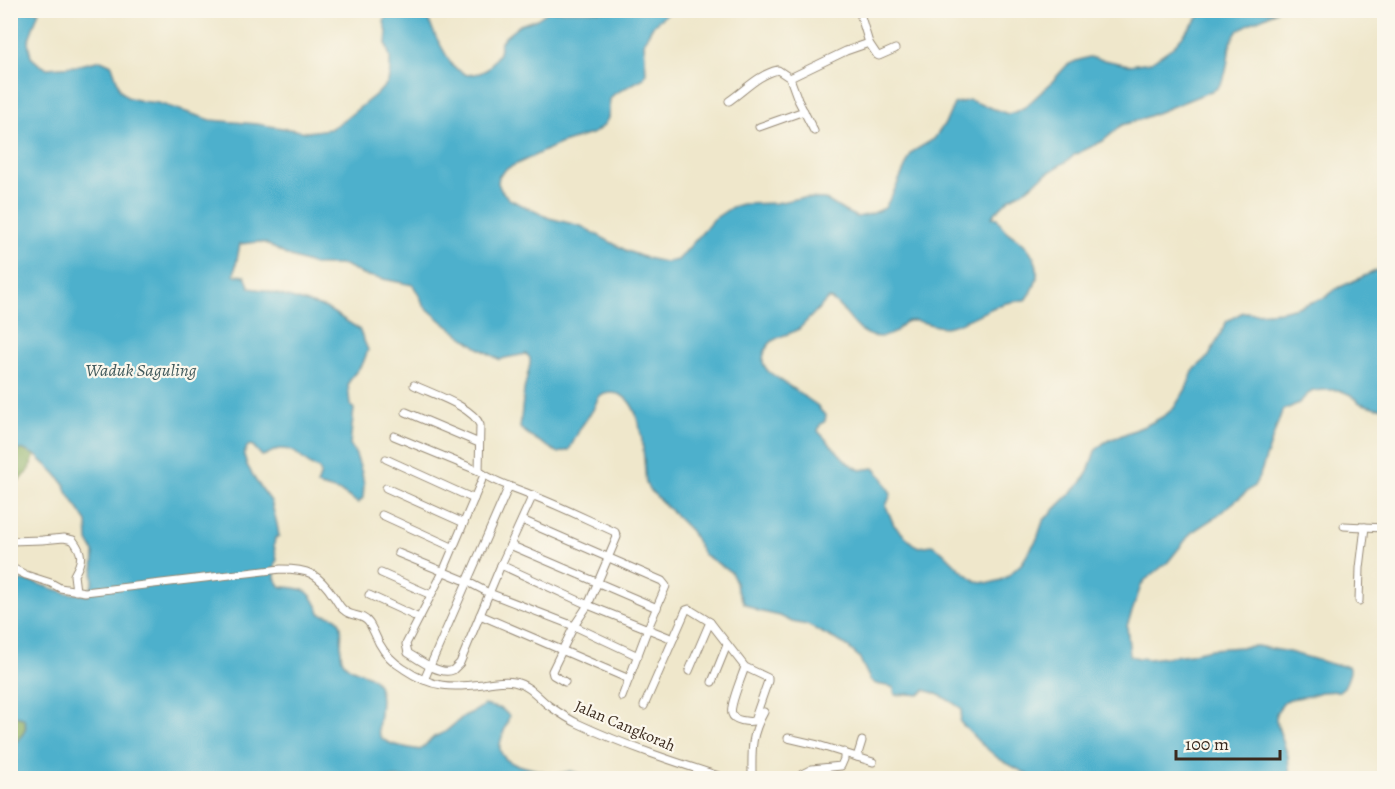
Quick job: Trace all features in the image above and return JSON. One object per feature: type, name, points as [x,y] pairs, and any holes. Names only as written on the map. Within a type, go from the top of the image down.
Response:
[{"type":"street","points":[[860,10],[869,43],[877,55],[895,49]]},
{"type":"street","points":[[790,78],[846,51],[869,43]]},
{"type":"street","points":[[729,101],[758,78],[778,70],[790,78],[814,131]]},
{"type":"street","points":[[759,127],[804,111]]},
{"type":"street","points":[[414,385],[463,408],[477,419],[480,425],[482,473],[474,499],[442,572],[406,644],[408,652],[429,667],[449,671],[460,663],[533,495]]},
{"type":"street","points":[[406,412],[479,443]]},
{"type":"street","points":[[394,436],[615,532],[617,537],[588,605],[574,626],[552,671],[553,675],[565,682]]},
{"type":"street","points":[[386,459],[474,499]]},
{"type":"street","points":[[424,680],[508,486]]},
{"type":"street","points":[[386,488],[464,523]]},
{"type":"street","points":[[382,515],[452,547]]},
{"type":"street","points":[[522,520],[662,580],[666,586],[622,697]]},
{"type":"street","points":[[1344,526],[1384,528]]},
{"type":"street","points":[[1359,600],[1365,527]]},
{"type":"street","points":[[10,541],[69,538],[80,549],[81,555],[74,575],[76,591],[60,588],[10,567]]},
{"type":"street","points":[[510,545],[657,608]]},
{"type":"street","points":[[398,553],[489,593],[574,626],[638,656]]},
{"type":"street","points":[[501,565],[588,605],[673,639]]},
{"type":"street","name":"Jalan Cangkorah","points":[[76,591],[85,592],[277,570],[306,571],[314,574],[327,586],[341,608],[346,612],[363,617],[368,622],[390,657],[405,670],[424,680],[439,686],[513,681],[528,687],[549,705],[581,725],[644,751],[724,778]]},
{"type":"street","points":[[381,573],[431,595]]},
{"type":"street","points":[[369,595],[419,618]]},
{"type":"street","points":[[644,706],[686,610],[689,609],[710,622],[745,667],[768,678],[754,720],[751,722],[736,719],[732,717],[731,712],[745,667]]},
{"type":"street","points":[[480,615],[629,679]]},
{"type":"street","points":[[689,671],[710,622]]},
{"type":"street","points":[[712,682],[727,645]]},
{"type":"street","points":[[752,778],[753,737],[764,712]]},
{"type":"street","points":[[788,738],[873,762]]},
{"type":"street","points":[[857,757],[862,741]]},
{"type":"street","points":[[803,778],[802,774],[812,769],[841,766],[844,752]]},
{"type":"green space","points":[[22,449],[35,455],[28,472],[11,487],[11,453]]},
{"type":"green space","points":[[11,715],[23,718],[25,731],[11,750]]},
{"type":"water","name":"Waduk Saguling","points":[[11,11],[39,11],[28,42],[31,57],[47,68],[76,66],[101,60],[112,65],[120,90],[127,97],[158,103],[211,120],[307,132],[330,129],[343,121],[388,82],[390,58],[384,22],[388,11],[421,11],[427,17],[453,67],[467,75],[488,69],[499,53],[501,42],[505,37],[520,25],[537,19],[549,11],[671,11],[654,24],[644,41],[646,72],[644,78],[614,94],[610,99],[608,118],[604,125],[594,133],[559,144],[506,169],[499,176],[498,183],[509,199],[549,218],[581,226],[627,251],[665,262],[678,260],[714,219],[732,207],[742,204],[776,203],[800,198],[825,199],[857,217],[885,208],[912,152],[934,139],[946,122],[954,104],[969,100],[1008,114],[1015,112],[1025,107],[1067,65],[1076,61],[1089,57],[1129,65],[1151,62],[1173,47],[1204,11],[1276,11],[1246,25],[1233,37],[1225,74],[1216,89],[1122,125],[1103,141],[1074,155],[1027,189],[1010,198],[996,212],[992,217],[997,218],[1006,231],[1024,244],[1034,257],[1037,278],[1027,299],[994,307],[963,322],[945,327],[907,321],[892,334],[879,337],[863,331],[829,298],[799,329],[774,340],[766,348],[763,362],[769,372],[818,406],[826,415],[818,431],[848,463],[860,470],[874,468],[882,477],[891,494],[886,506],[894,525],[913,544],[919,547],[932,545],[976,581],[990,583],[1007,577],[1022,563],[1037,539],[1043,521],[1081,483],[1088,472],[1095,451],[1105,442],[1147,425],[1174,408],[1186,389],[1193,371],[1209,356],[1227,321],[1243,312],[1282,311],[1301,306],[1326,297],[1336,289],[1384,267],[1384,408],[1360,403],[1351,395],[1339,390],[1326,390],[1313,391],[1299,403],[1282,411],[1254,486],[1214,518],[1192,532],[1168,562],[1144,581],[1127,626],[1130,656],[1149,659],[1211,649],[1257,646],[1335,665],[1348,666],[1350,672],[1344,687],[1339,691],[1321,692],[1290,699],[1284,702],[1276,713],[1276,721],[1288,756],[1290,778],[1034,778],[999,759],[980,743],[960,722],[962,709],[949,700],[925,690],[919,695],[895,695],[892,687],[876,684],[870,680],[859,657],[844,644],[807,625],[758,611],[744,603],[731,572],[703,554],[691,531],[646,484],[639,423],[633,408],[625,398],[614,393],[599,396],[569,450],[558,453],[520,428],[524,390],[530,364],[530,358],[526,354],[500,360],[477,347],[423,305],[413,285],[363,275],[345,265],[314,265],[258,242],[240,244],[234,275],[245,276],[250,288],[326,308],[359,329],[368,350],[363,363],[348,384],[350,405],[354,409],[350,444],[356,455],[364,485],[363,498],[358,503],[341,492],[317,485],[320,471],[292,451],[279,449],[262,456],[253,446],[247,447],[244,455],[247,465],[271,501],[277,524],[279,536],[275,538],[274,545],[277,560],[275,578],[281,587],[297,588],[307,592],[321,614],[337,618],[341,629],[343,661],[350,668],[370,676],[378,685],[381,701],[378,732],[385,741],[420,750],[434,737],[484,705],[502,709],[509,716],[500,743],[500,749],[506,759],[514,764],[552,774],[571,771],[593,778],[11,778],[12,748],[26,728],[23,718],[11,715],[11,580],[32,582],[67,593],[88,595],[93,582],[94,552],[88,541],[87,522],[67,492],[65,485],[55,473],[35,455],[22,449],[11,453]]}]
